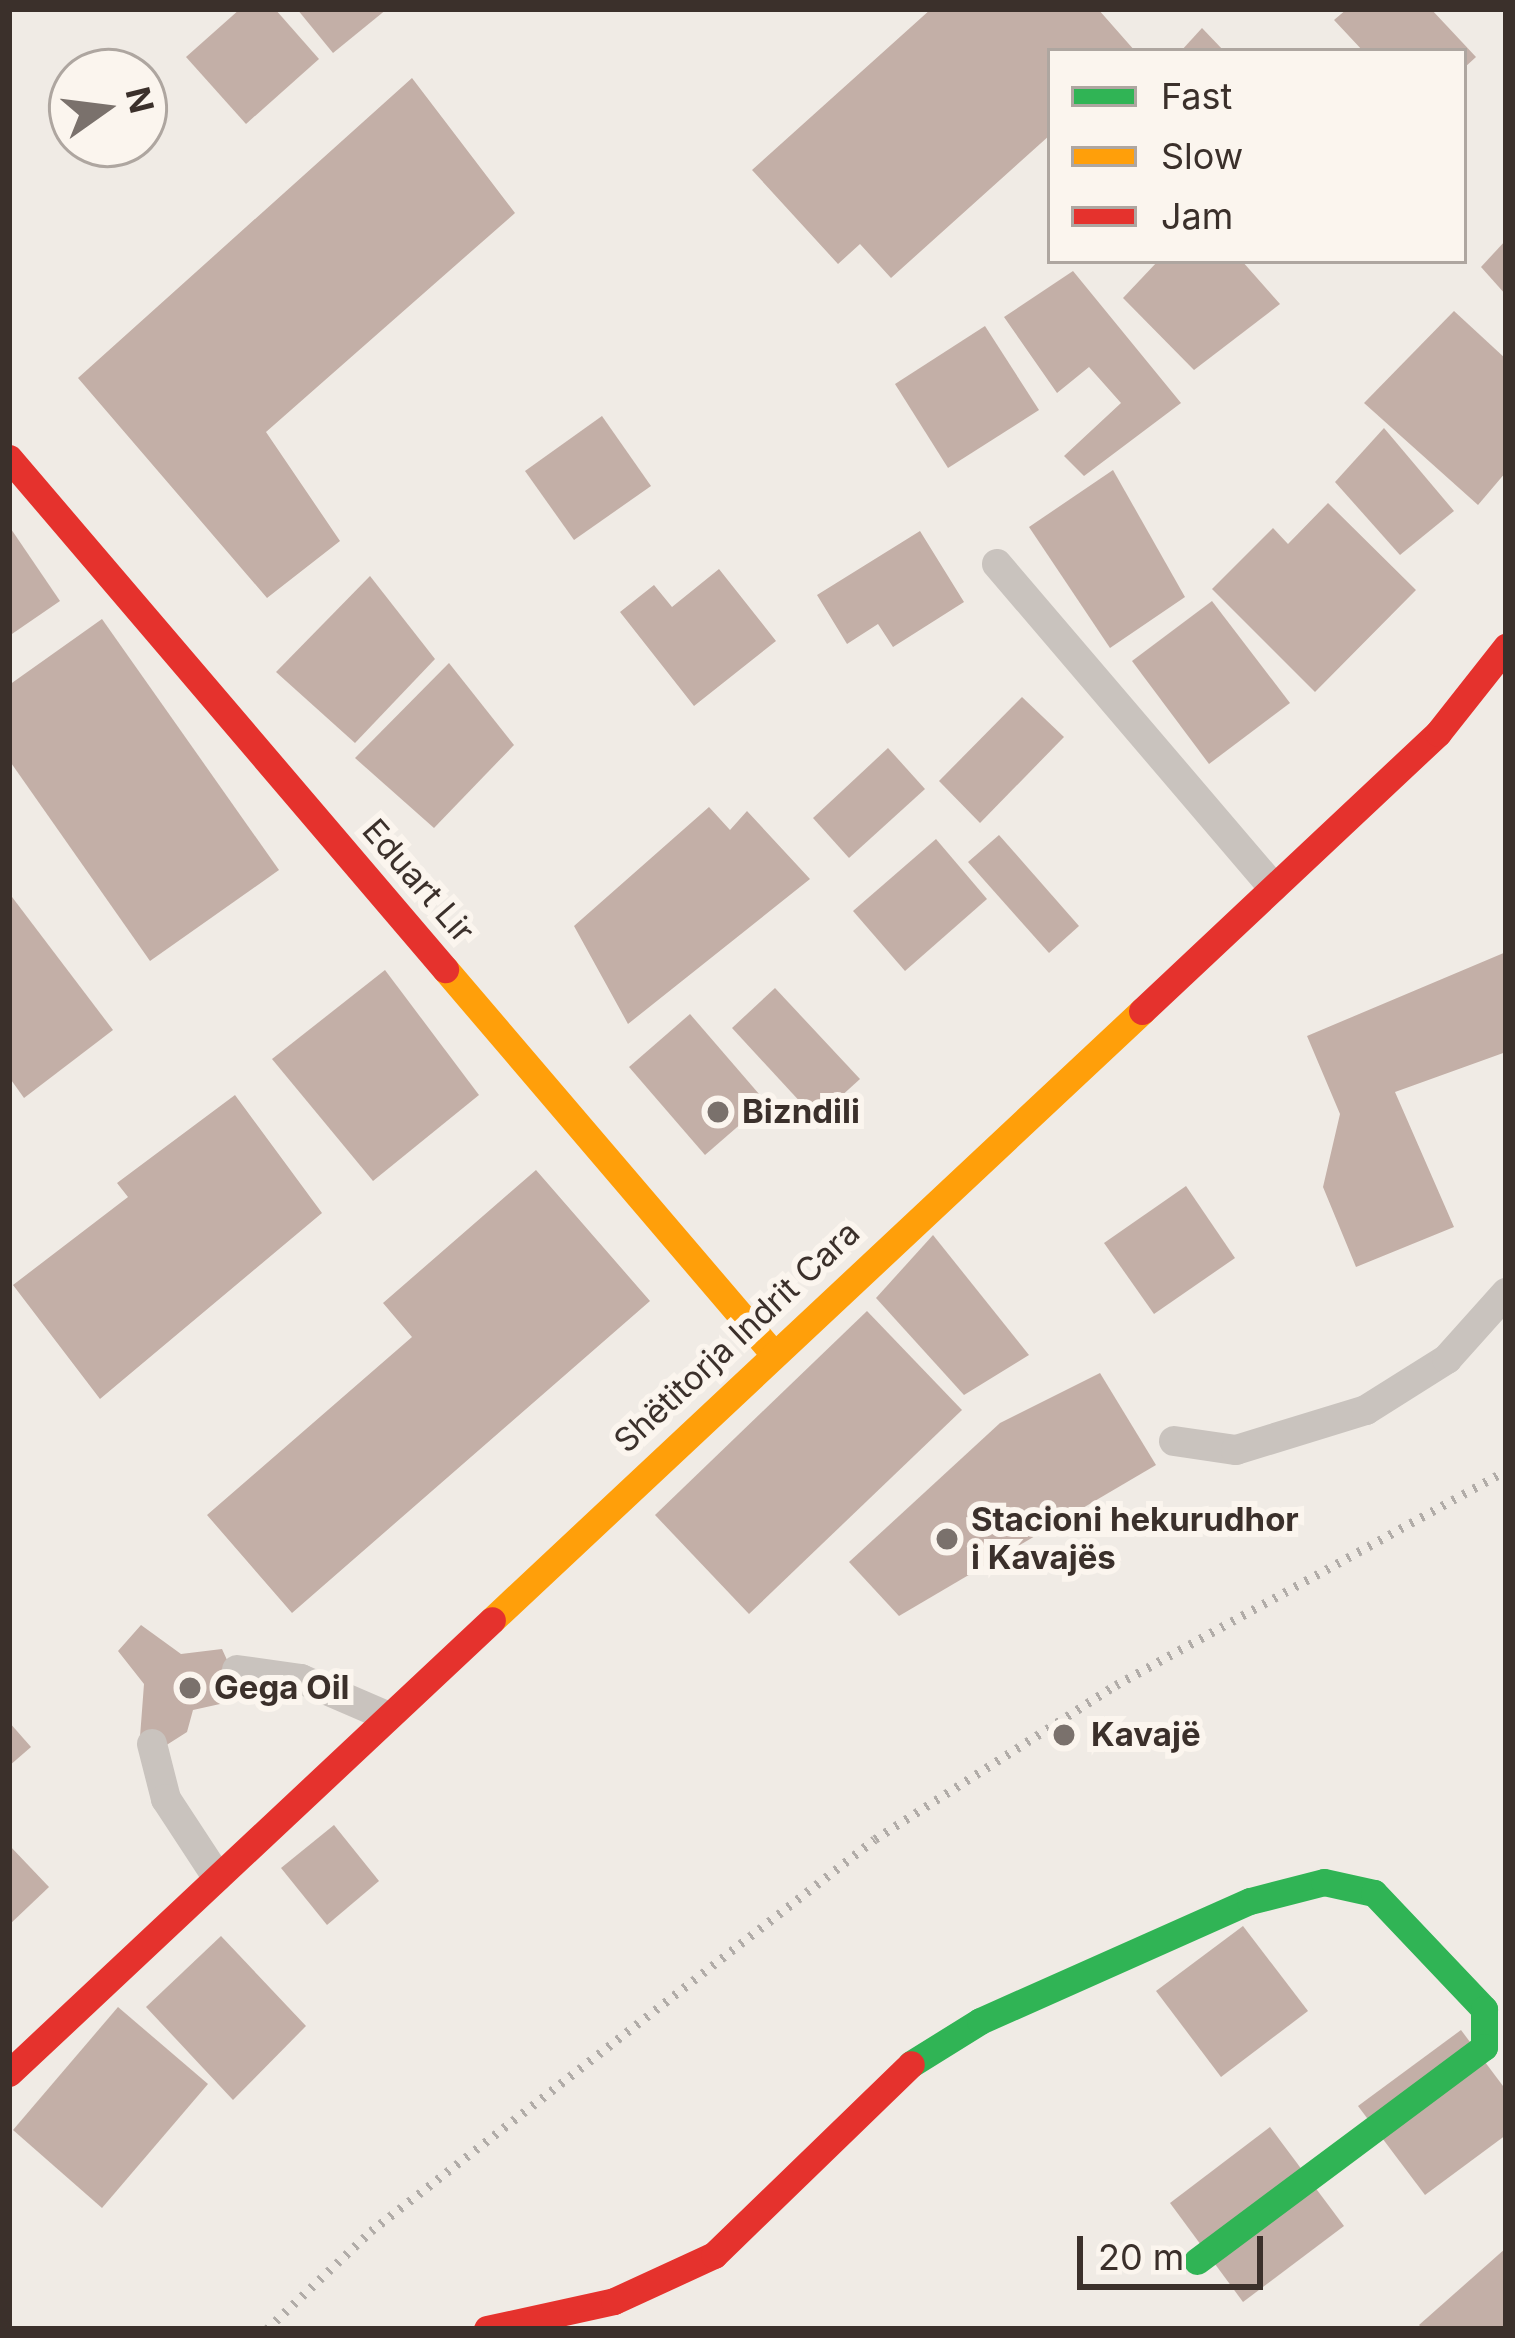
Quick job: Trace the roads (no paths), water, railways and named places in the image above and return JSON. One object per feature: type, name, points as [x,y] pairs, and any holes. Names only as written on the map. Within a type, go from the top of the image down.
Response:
[{"type":"street","name":"Eduart Lir","points":[[9,458],[772,1352]]},
{"type":"street","name":"Shëtitorja Indrit Cara","points":[[9,2073],[772,1352],[1438,733],[1506,647]]},
{"type":"street","points":[[487,2329],[614,2301],[714,2255],[903,2069],[980,2021],[1250,1900],[1324,1882],[1375,1893],[1484,2009],[1484,2047],[1197,2261]]},
{"type":"lane","points":[[998,564],[1273,887]]},
{"type":"lane","points":[[1174,1441],[1236,1450],[1336,1424],[1447,1359],[1506,1293]]},
{"type":"lane","points":[[238,1670],[302,1679],[387,1716]]},
{"type":"lane","points":[[152,1744],[166,1799],[217,1877]]},
{"type":"railway","points":[[267,2329],[371,2231],[875,1839],[1116,1685],[1506,1471]]},
{"type":"place","name":"Bizndili","points":[[718,1112]]},
{"type":"place","name":"Stacioni hekurudhor i Kavajës","points":[[947,1539]]},
{"type":"place","name":"Gega Oil","points":[[190,1688]]},
{"type":"place","name":"Kavajë","points":[[1064,1735]]}]
